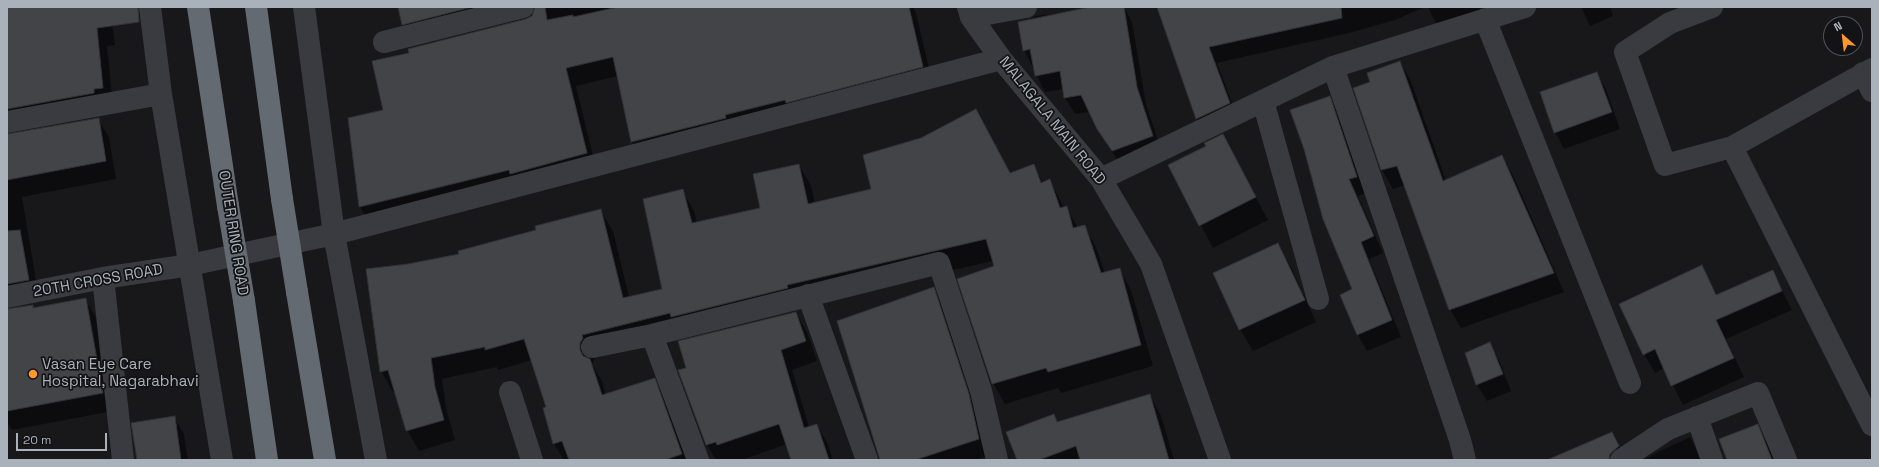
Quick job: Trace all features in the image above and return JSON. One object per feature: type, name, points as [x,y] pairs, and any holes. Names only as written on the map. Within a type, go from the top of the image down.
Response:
[{"type":"highway","name":"OUTER RING ROAD","points":[[198,7],[244,301],[267,460]]},
{"type":"highway","points":[[256,7],[282,199],[325,460]]},
{"type":"street","points":[[150,7],[161,94],[222,460]]},
{"type":"street","points":[[304,7],[334,234],[376,460]]},
{"type":"street","points":[[384,42],[523,7]]},
{"type":"street","points":[[970,12],[1026,7]]},
{"type":"street","points":[[1101,179],[1333,67],[1525,7]]},
{"type":"street","points":[[1712,7],[1668,15],[1625,52],[1665,165],[1732,147],[1869,78]]},
{"type":"street","name":"MALAGALA MAIN ROAD","points":[[970,12],[1001,59],[1101,179],[1151,264],[1220,460]]},
{"type":"street","points":[[1485,20],[1630,383]]},
{"type":"street","name":"20TH CROSS ROAD","points":[[7,297],[103,278],[190,265],[334,234],[1001,59]]},
{"type":"street","points":[[1333,67],[1460,440],[1465,460]]},
{"type":"street","points":[[7,122],[161,94]]},
{"type":"street","points":[[1263,101],[1318,299]]},
{"type":"street","points":[[1732,147],[1872,425]]},
{"type":"street","points":[[592,347],[652,335],[939,263],[981,391],[997,460]]},
{"type":"street","points":[[103,278],[123,460]]},
{"type":"street","points":[[808,295],[867,460]]},
{"type":"street","points":[[652,335],[698,460]]},
{"type":"street","points":[[510,392],[532,460]]},
{"type":"street","points":[[1621,460],[1668,429],[1758,393],[1786,460]]},
{"type":"street","points":[[1697,417],[1712,460]]},
{"type":"building","points":[[7,7],[138,7],[139,22],[97,28],[103,88],[94,89],[94,93],[7,109]]},
{"type":"building","points":[[398,7],[472,7],[402,25]]},
{"type":"building","points":[[535,7],[545,7],[547,20],[573,15],[573,17],[618,7],[909,7],[923,67],[786,103],[785,100],[725,115],[726,118],[631,142],[613,57],[566,68],[587,153],[510,174],[509,170],[359,207],[348,118],[383,110],[372,61],[409,53],[408,49],[526,19],[532,16]]},
{"type":"building","points":[[1090,7],[1124,7],[1137,87],[1153,136],[1112,151],[1097,129],[1081,95],[1064,98],[1060,71],[1035,76],[1030,49],[1023,51],[1018,22]]},
{"type":"building","points":[[1157,7],[1341,7],[1342,18],[1209,47],[1230,103],[1196,119]]},
{"type":"building","points":[[1400,61],[1443,181],[1502,155],[1554,273],[1449,310],[1397,166],[1381,170],[1353,88],[1370,82],[1367,73]]},
{"type":"building","points":[[1597,72],[1612,112],[1554,133],[1540,92]]},
{"type":"building","points":[[1330,96],[1357,177],[1349,179],[1374,236],[1361,242],[1392,320],[1357,335],[1340,295],[1352,289],[1323,219],[1304,149],[1290,110]]},
{"type":"building","points":[[976,109],[1010,173],[1034,164],[1041,183],[1050,179],[1060,208],[1067,206],[1073,228],[1085,225],[1101,273],[1120,268],[1141,345],[1048,372],[1046,368],[992,384],[957,279],[994,266],[986,239],[787,285],[788,288],[671,317],[670,313],[582,335],[583,338],[580,343],[580,350],[583,356],[590,359],[602,395],[655,378],[682,454],[665,460],[569,460],[562,441],[553,444],[543,408],[546,407],[524,339],[485,350],[485,347],[431,358],[435,387],[444,420],[406,431],[388,370],[380,372],[366,269],[408,264],[459,254],[458,251],[536,230],[535,226],[601,209],[623,298],[662,289],[643,199],[683,189],[692,223],[760,208],[753,174],[799,164],[808,204],[871,189],[863,155],[921,138]]},
{"type":"building","points":[[99,118],[106,161],[7,180],[7,134]]},
{"type":"building","points":[[1223,134],[1256,197],[1199,226],[1168,165],[1206,146],[1204,143]]},
{"type":"building","points":[[20,230],[29,280],[7,284],[7,231]]},
{"type":"building","points":[[1278,243],[1305,300],[1239,330],[1213,273]]},
{"type":"building","points":[[1702,265],[1716,295],[1773,270],[1782,291],[1716,320],[1734,358],[1671,386],[1655,349],[1643,355],[1619,304]]},
{"type":"building","points":[[934,287],[969,394],[979,439],[915,460],[880,460],[837,321]]},
{"type":"building","points":[[86,298],[103,393],[7,411],[7,309],[33,305],[33,308]]},
{"type":"building","points":[[796,312],[806,341],[781,350],[804,428],[817,424],[829,460],[791,460],[779,424],[717,445],[716,442],[706,445],[678,370],[686,368],[678,341]]},
{"type":"building","points":[[1490,342],[1503,374],[1476,385],[1465,353]]},
{"type":"building","points":[[1150,394],[1169,460],[1080,460],[1076,446],[1039,460],[1017,460],[1006,432],[1054,414],[1057,422]]},
{"type":"building","points":[[175,416],[181,460],[137,460],[131,423]]},
{"type":"building","points":[[1758,424],[1772,460],[1727,460],[1719,439]]},
{"type":"building","points":[[1612,432],[1619,446],[1610,454],[1609,460],[1547,460]]},
{"type":"place","name":"Vasan Eye Care Hospital, Nagarabhavi","points":[[33,374]]}]
